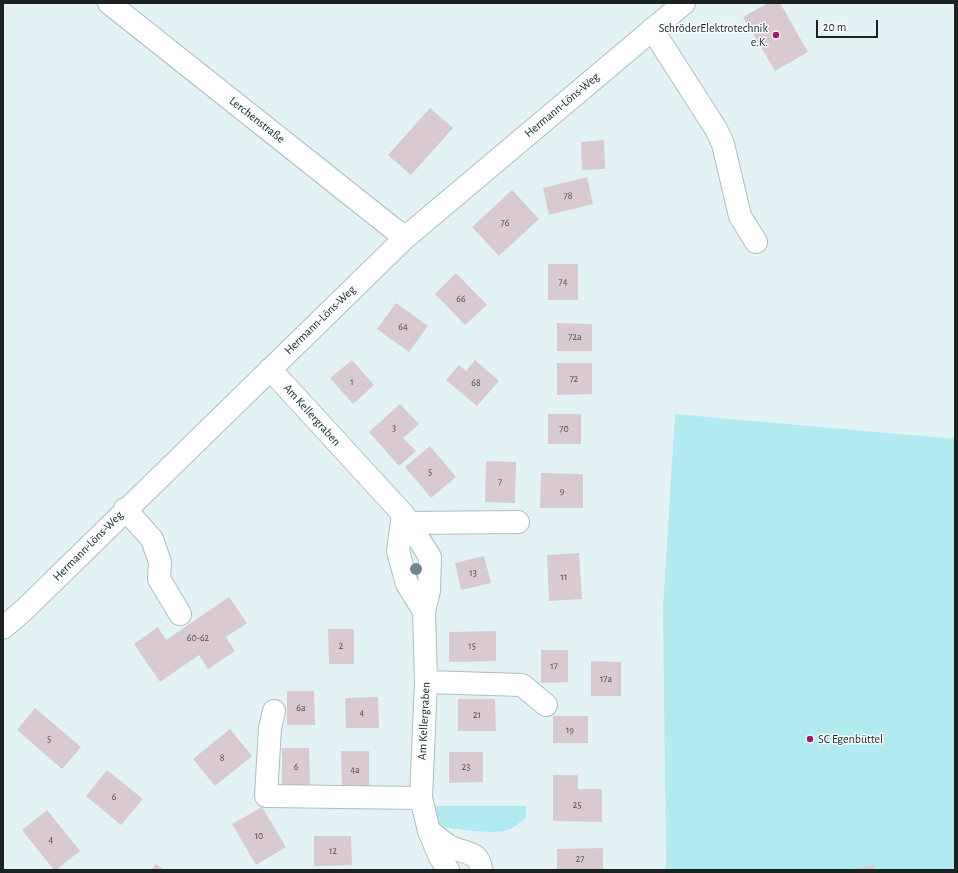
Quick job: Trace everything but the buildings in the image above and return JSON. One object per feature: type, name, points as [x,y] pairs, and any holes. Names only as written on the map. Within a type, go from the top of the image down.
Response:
[{"type":"street","name":"Lerchenstraße","points":[[109,3],[395,230],[406,237]]},
{"type":"street","name":"Hermann-Löns-Weg","points":[[3,628],[25,609],[125,509],[406,237],[684,3]]},
{"type":"street","points":[[652,29],[716,129],[723,144],[740,216],[756,242]]},
{"type":"street","name":"Am Kellergraben","points":[[270,369],[406,518],[430,557],[428,591],[424,611],[426,682],[421,798],[429,831],[439,855],[448,870]]},
{"type":"street","points":[[125,509],[152,539],[160,562],[159,579],[180,614]]},
{"type":"street","points":[[424,611],[407,584],[398,551],[406,518],[518,522]]},
{"type":"street","points":[[426,682],[522,685],[546,705]]},
{"type":"street","points":[[274,711],[270,728],[266,796],[421,798]]},
{"type":"street","points":[[429,831],[450,847],[472,853],[479,859],[481,870]]},
{"type":"shaded area","name":"SC Egenbüttel","points":[[675,414],[955,439],[955,870],[666,870],[663,608]]},
{"type":"shaded area","points":[[433,806],[526,806],[526,818],[508,830],[483,832],[463,830],[437,826]]},
{"type":"place","name":"SchröderElektrotechnik e.K.","points":[[776,35]]},
{"type":"place","name":"SC Egenbüttel","points":[[810,739]]}]
